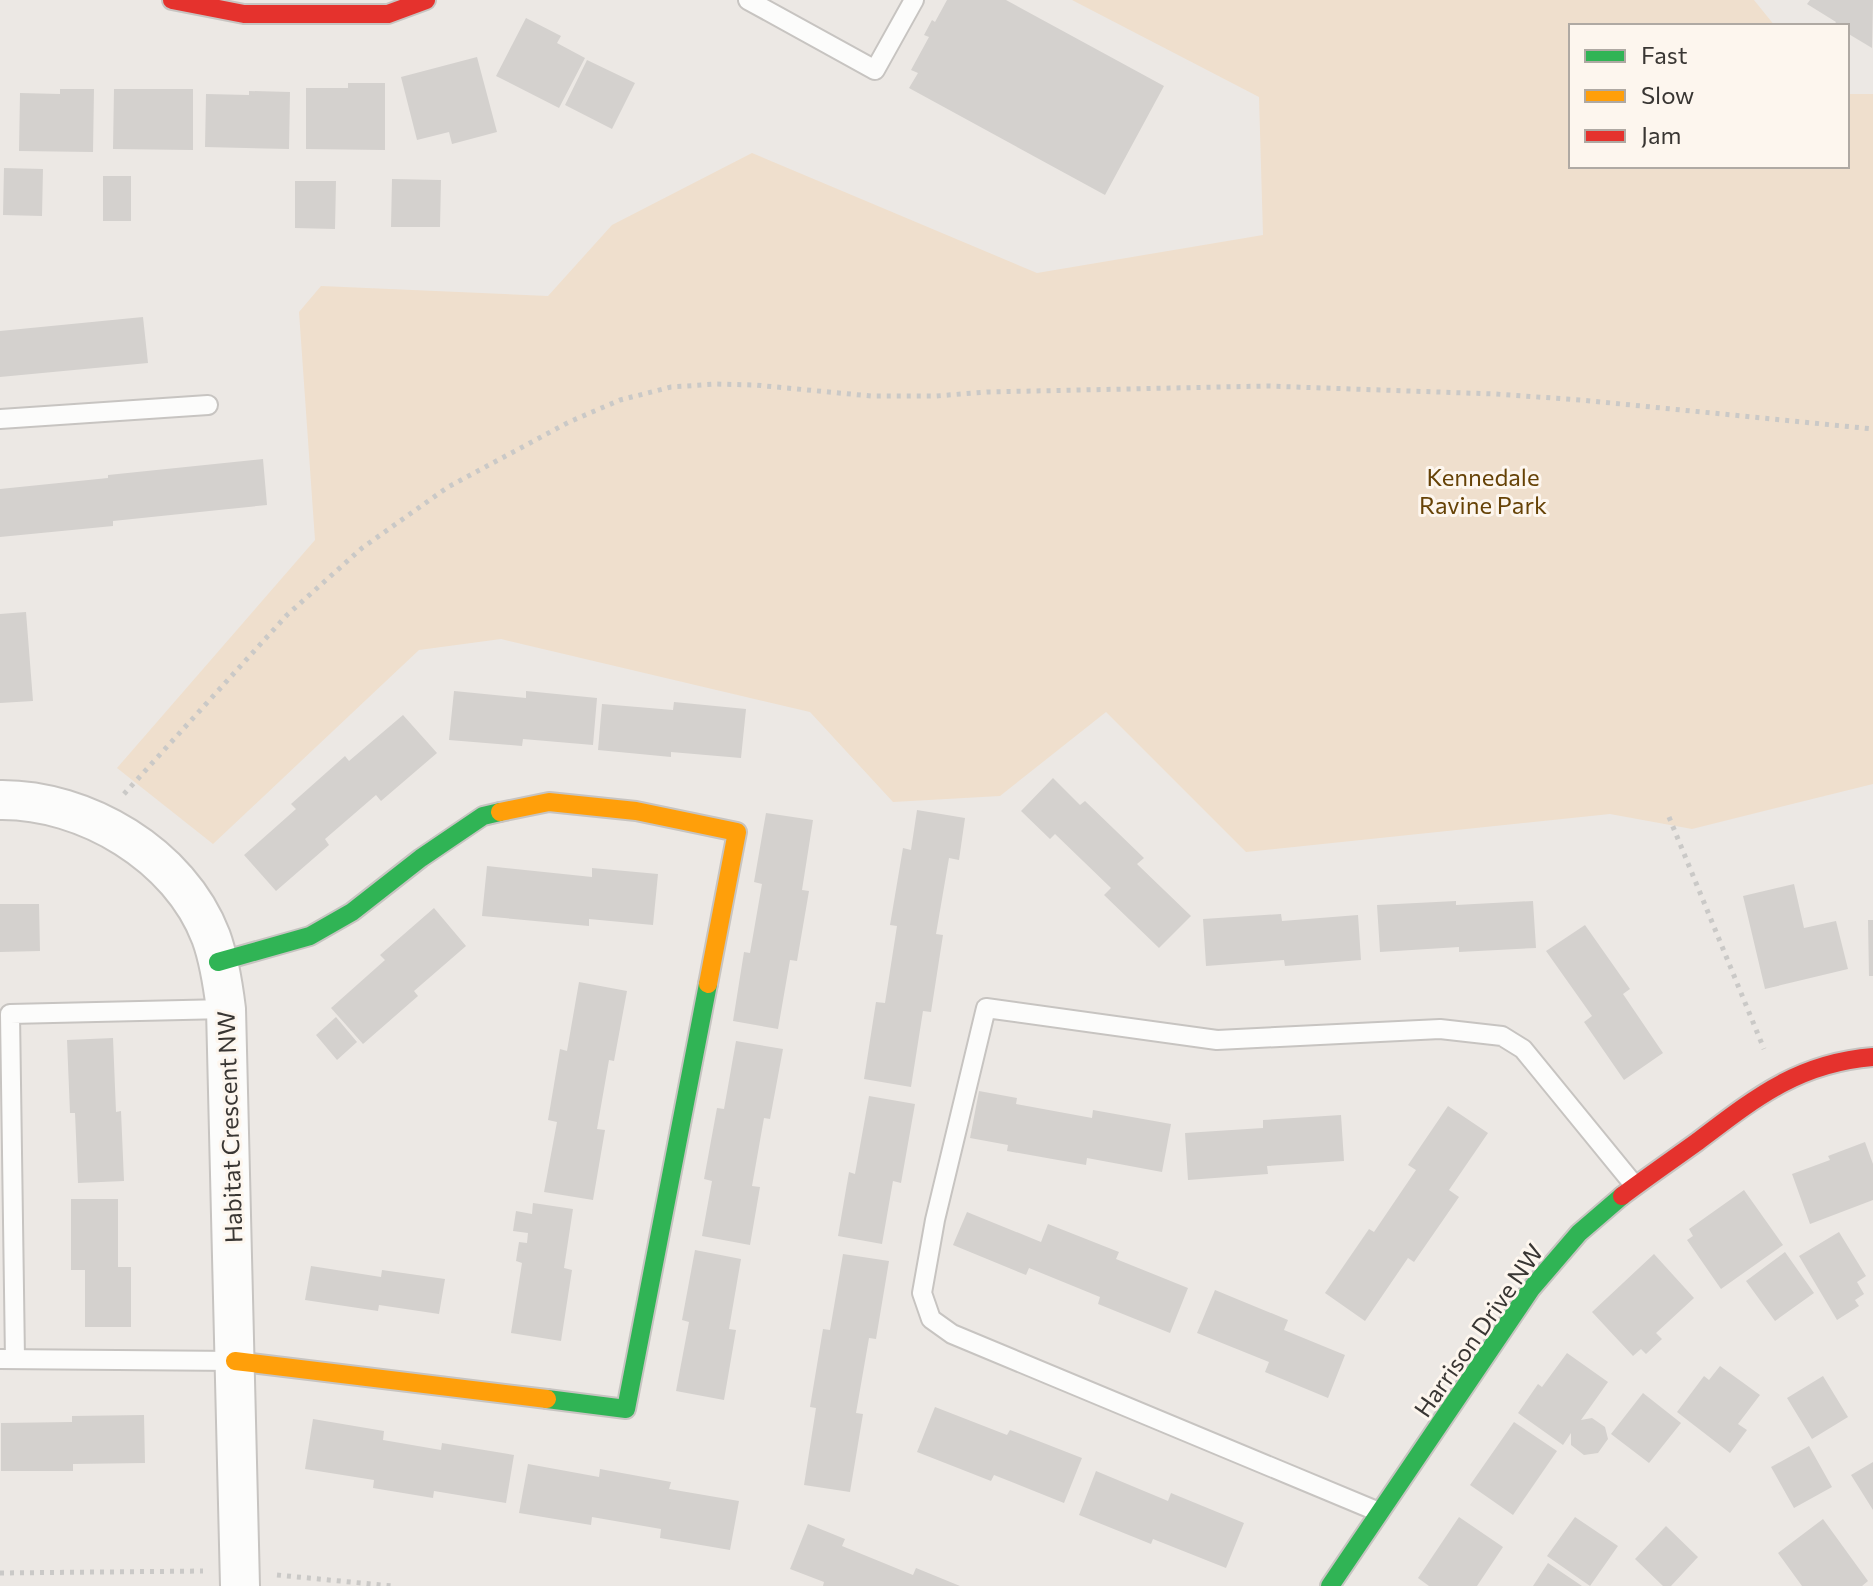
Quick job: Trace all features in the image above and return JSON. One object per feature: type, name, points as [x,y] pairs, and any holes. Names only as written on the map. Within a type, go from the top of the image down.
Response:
[{"type":"street","points":[[172,0],[244,14],[388,14],[426,0]]},
{"type":"street","name":"Habitat Crescent NW","points":[[0,800],[38,802],[67,809],[99,821],[138,846],[167,871],[191,898],[210,935],[224,987],[226,1009],[240,1580]]},
{"type":"street","points":[[218,962],[310,936],[321,930],[352,912],[421,858],[483,816],[549,802],[636,811],[737,832],[626,1409],[235,1361]]},
{"type":"street","name":"Harrison Drive NW","points":[[1330,1586],[1531,1289],[1596,1217],[1749,1103],[1778,1085],[1837,1061],[1873,1057]]},
{"type":"lane","points":[[748,0],[875,70],[914,0]]},
{"type":"lane","points":[[0,419],[208,405]]},
{"type":"lane","points":[[1380,1512],[952,1334],[931,1319],[922,1293],[932,1235],[986,1008],[1217,1040],[1440,1029],[1502,1036],[1523,1049],[1635,1186]]},
{"type":"lane","points":[[226,1009],[10,1014],[8,1359],[235,1361]]},
{"type":"path","points":[[99,821],[287,615],[362,548],[448,487],[569,422],[620,400],[671,387],[755,385],[871,396],[936,396],[987,392],[1267,386],[1566,399],[1873,429]]},
{"type":"path","points":[[1669,817],[1778,1085]]},
{"type":"path","points":[[0,1573],[155,1571],[240,1580],[300,1576],[392,1586]]},
{"type":"green space","name":"Kennedale Ravine Park","points":[[1072,0],[1754,0],[1773,24],[1569,24],[1569,168],[1849,168],[1849,94],[1873,94],[1873,784],[1692,829],[1610,814],[1246,852],[1106,712],[1000,796],[893,802],[810,712],[501,639],[419,650],[213,844],[117,768],[315,540],[299,312],[321,286],[548,296],[612,225],[752,153],[1037,273],[1263,235],[1259,97]]},
{"type":"building","points":[[947,0],[1006,0],[1164,86],[1105,195],[909,88],[918,73],[911,70],[929,37],[924,35]]},
{"type":"building","points":[[1810,0],[1873,0],[1872,48],[1849,34],[1849,24],[1835,24],[1836,22],[1807,4]]},
{"type":"building","points":[[526,18],[561,36],[557,43],[585,58],[559,108],[496,76]]},
{"type":"building","points":[[477,57],[497,132],[452,144],[449,132],[417,140],[401,77]]},
{"type":"building","points":[[587,60],[635,83],[612,129],[565,105]]},
{"type":"building","points":[[348,83],[385,83],[385,150],[306,149],[306,88],[348,88]]},
{"type":"building","points":[[60,89],[94,89],[93,152],[19,151],[20,93],[60,94]]},
{"type":"building","points":[[114,89],[193,89],[193,150],[113,149]]},
{"type":"building","points":[[249,91],[290,92],[289,149],[205,147],[206,94],[249,95]]},
{"type":"building","points":[[4,168],[43,169],[42,216],[3,215]]},
{"type":"building","points":[[103,176],[131,176],[131,221],[103,221]]},
{"type":"building","points":[[392,179],[441,180],[440,227],[391,227]]},
{"type":"building","points":[[295,181],[336,181],[335,229],[295,228]]},
{"type":"building","points":[[143,317],[148,363],[0,377],[0,331]]},
{"type":"building","points":[[263,459],[267,505],[113,521],[113,526],[0,537],[0,489]]},
{"type":"building","points":[[26,612],[33,701],[0,703],[0,614]]},
{"type":"building","points":[[454,691],[526,698],[526,691],[597,698],[593,745],[523,739],[522,746],[449,740]]},
{"type":"building","points":[[674,702],[746,709],[741,758],[671,752],[671,757],[598,750],[602,704],[673,710]]},
{"type":"building","points":[[403,715],[437,753],[381,801],[376,795],[325,839],[329,845],[276,891],[244,855],[296,809],[291,804],[345,756],[349,761]]},
{"type":"building","points":[[1053,778],[1080,805],[1085,801],[1144,858],[1137,864],[1191,916],[1159,948],[1104,895],[1111,888],[1055,834],[1050,839],[1021,811]]},
{"type":"building","points":[[917,810],[965,818],[959,860],[949,858],[936,934],[943,935],[931,1012],[923,1011],[911,1087],[864,1079],[876,1002],[885,1003],[897,926],[890,925],[903,848],[911,850]]},
{"type":"building","points":[[766,813],[813,820],[802,890],[809,891],[797,961],[790,960],[778,1029],[733,1021],[744,952],[750,953],[762,884],[754,882]]},
{"type":"building","points":[[487,866],[592,877],[592,868],[658,874],[653,925],[589,919],[589,926],[482,916]]},
{"type":"building","points":[[1794,884],[1804,928],[1836,921],[1848,969],[1765,989],[1743,896]]},
{"type":"building","points":[[1456,901],[1456,905],[1533,901],[1536,948],[1459,952],[1459,947],[1380,952],[1377,905]]},
{"type":"building","points":[[0,904],[39,904],[40,951],[0,952]]},
{"type":"building","points":[[434,908],[466,946],[414,991],[418,996],[363,1044],[331,1008],[385,960],[380,955]]},
{"type":"building","points":[[1281,914],[1282,921],[1358,915],[1361,960],[1285,966],[1284,960],[1206,966],[1203,919]]},
{"type":"building","points":[[1868,920],[1873,920],[1873,976],[1869,976]]},
{"type":"building","points":[[1585,925],[1630,989],[1623,994],[1663,1053],[1624,1080],[1584,1022],[1592,1016],[1546,951]]},
{"type":"building","points":[[579,982],[627,991],[614,1061],[609,1060],[597,1129],[605,1130],[593,1200],[544,1192],[557,1122],[548,1120],[560,1049],[567,1051]]},
{"type":"building","points":[[336,1017],[357,1042],[337,1060],[316,1035]]},
{"type":"building","points":[[113,1038],[116,1112],[121,1111],[124,1181],[78,1183],[75,1113],[70,1113],[67,1040]]},
{"type":"building","points":[[736,1041],[783,1049],[770,1119],[764,1118],[752,1186],[760,1187],[750,1245],[702,1236],[712,1181],[704,1179],[717,1108],[724,1109]]},
{"type":"building","points":[[979,1091],[1017,1098],[1016,1104],[1092,1118],[1093,1110],[1171,1124],[1162,1172],[1087,1158],[1086,1165],[1007,1151],[1008,1145],[970,1138]]},
{"type":"building","points":[[869,1096],[915,1104],[901,1183],[893,1181],[882,1244],[838,1236],[849,1172],[855,1174]]},
{"type":"building","points":[[1448,1106],[1488,1133],[1449,1190],[1459,1197],[1414,1262],[1408,1258],[1365,1321],[1325,1293],[1369,1229],[1374,1232],[1416,1170],[1408,1165]]},
{"type":"building","points":[[1341,1115],[1344,1161],[1267,1166],[1268,1174],[1188,1180],[1185,1133],[1263,1128],[1263,1120]]},
{"type":"building","points":[[1865,1142],[1873,1164],[1873,1200],[1810,1224],[1792,1174],[1830,1160],[1828,1156]]},
{"type":"building","points":[[1744,1190],[1783,1245],[1721,1289],[1687,1240],[1693,1236],[1689,1229]]},
{"type":"building","points":[[71,1199],[118,1199],[118,1267],[131,1267],[131,1327],[85,1327],[85,1270],[71,1270]]},
{"type":"building","points":[[533,1203],[573,1209],[564,1268],[572,1270],[561,1341],[511,1333],[522,1263],[516,1261],[519,1242],[527,1243],[528,1233],[513,1231],[516,1211],[532,1214]]},
{"type":"building","points":[[967,1212],[1041,1242],[1048,1224],[1119,1252],[1116,1259],[1188,1288],[1170,1333],[1098,1304],[1100,1297],[1029,1268],[1026,1275],[953,1245]]},
{"type":"building","points":[[1839,1232],[1866,1276],[1857,1282],[1864,1294],[1855,1300],[1859,1306],[1837,1320],[1799,1256]]},
{"type":"building","points":[[695,1250],[741,1259],[729,1329],[736,1330],[724,1400],[676,1391],[689,1322],[682,1320]]},
{"type":"building","points":[[1785,1252],[1814,1293],[1775,1321],[1746,1281]]},
{"type":"building","points":[[843,1254],[889,1261],[876,1339],[869,1338],[856,1413],[863,1414],[850,1492],[804,1485],[816,1408],[810,1407],[823,1329],[830,1330]]},
{"type":"building","points":[[1654,1254],[1694,1298],[1656,1333],[1662,1339],[1646,1354],[1641,1349],[1633,1356],[1592,1312]]},
{"type":"building","points":[[311,1266],[381,1277],[382,1270],[445,1279],[439,1314],[379,1305],[378,1311],[305,1300]]},
{"type":"building","points":[[1215,1290],[1288,1320],[1284,1330],[1345,1355],[1328,1398],[1265,1372],[1269,1362],[1197,1333]]},
{"type":"building","points":[[1567,1353],[1608,1382],[1581,1420],[1592,1418],[1605,1427],[1608,1439],[1598,1453],[1584,1455],[1571,1445],[1571,1433],[1563,1445],[1518,1413],[1538,1384],[1542,1387]]},
{"type":"building","points":[[1720,1366],[1760,1395],[1738,1424],[1747,1430],[1730,1453],[1677,1412],[1704,1376],[1709,1380]]},
{"type":"building","points":[[1823,1376],[1848,1417],[1812,1439],[1787,1398]]},
{"type":"building","points":[[1643,1393],[1681,1423],[1649,1463],[1611,1434]]},
{"type":"building","points":[[935,1407],[1007,1435],[1010,1430],[1082,1458],[1064,1503],[994,1475],[991,1481],[917,1452]]},
{"type":"building","points":[[144,1415],[145,1463],[73,1464],[73,1471],[1,1471],[1,1423],[72,1422],[72,1416]]},
{"type":"building","points":[[313,1419],[384,1431],[383,1440],[441,1450],[442,1443],[514,1455],[506,1503],[434,1491],[433,1498],[373,1488],[374,1480],[305,1469]]},
{"type":"building","points":[[1514,1422],[1557,1451],[1513,1515],[1470,1485]]},
{"type":"building","points":[[1809,1446],[1832,1487],[1794,1508],[1771,1467]]},
{"type":"building","points":[[1873,1462],[1873,1510],[1851,1475]]},
{"type":"building","points":[[528,1464],[599,1477],[600,1469],[671,1482],[669,1489],[739,1501],[730,1550],[660,1538],[661,1529],[592,1517],[591,1525],[519,1513]]},
{"type":"building","points":[[1096,1471],[1168,1501],[1171,1493],[1244,1523],[1226,1568],[1153,1539],[1151,1544],[1079,1515]]},
{"type":"building","points":[[1459,1517],[1503,1547],[1477,1586],[1429,1586],[1418,1578]]},
{"type":"building","points":[[1575,1517],[1618,1546],[1590,1586],[1547,1556]]},
{"type":"building","points":[[1823,1519],[1868,1581],[1862,1586],[1802,1586],[1778,1553]]},
{"type":"building","points":[[808,1524],[845,1539],[842,1546],[913,1575],[916,1568],[960,1586],[823,1586],[824,1582],[790,1569]]},
{"type":"building","points":[[1666,1526],[1698,1557],[1671,1586],[1663,1586],[1635,1559]]},
{"type":"building","points":[[1548,1563],[1582,1586],[1533,1586]]},
{"type":"traffic: fast","points":[[218,962],[310,936],[352,912],[421,858],[483,816],[500,812]]},
{"type":"traffic: fast","points":[[547,1399],[626,1409],[708,984]]},
{"type":"traffic: fast","points":[[1330,1586],[1531,1289],[1579,1233],[1622,1196]]},
{"type":"traffic: slow","points":[[500,812],[549,802],[636,811],[737,832],[708,984]]},
{"type":"traffic: slow","points":[[235,1361],[547,1399]]},
{"type":"traffic: jam","points":[[172,0],[244,14],[388,14],[426,0]]},
{"type":"traffic: jam","points":[[1622,1196],[1738,1111],[1779,1085],[1822,1067],[1873,1057]]}]
